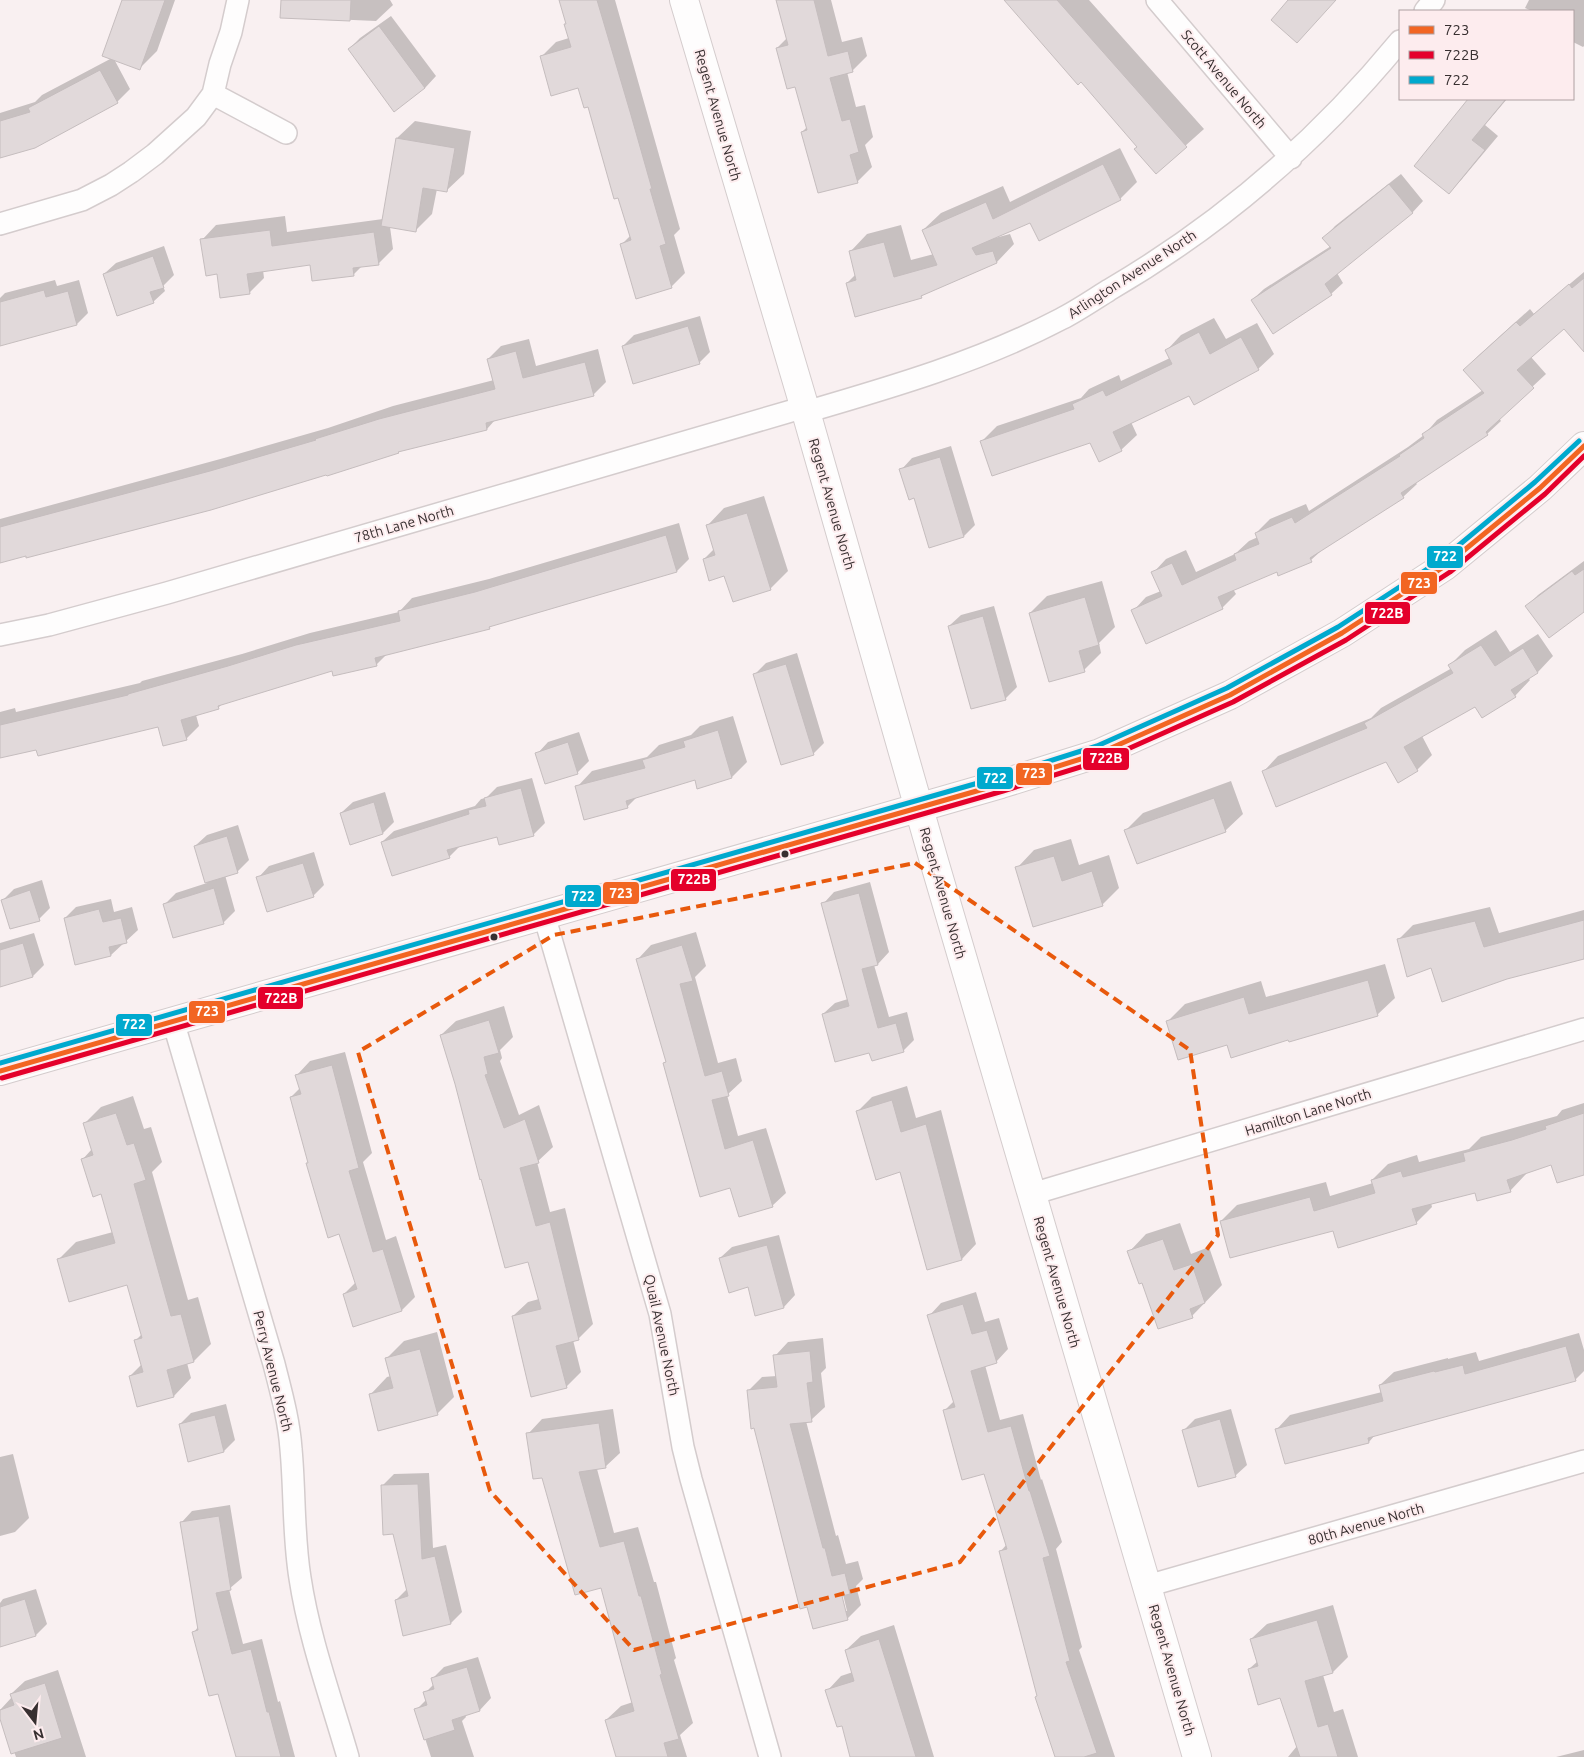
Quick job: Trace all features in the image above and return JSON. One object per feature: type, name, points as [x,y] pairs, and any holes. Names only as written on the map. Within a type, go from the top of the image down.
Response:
[{"type":"street","points":[[0,224],[82,200],[131,172],[155,154],[196,117],[213,94],[238,0]]},
{"type":"street","name":"Regent Avenue North","points":[[684,0],[806,412],[918,808],[1197,1757]]},
{"type":"street","name":"Scott Avenue North","points":[[1157,0],[1291,158]]},
{"type":"street","points":[[1426,10],[1434,0]]},
{"type":"street","name":"Arlington Avenue North","points":[[806,412],[883,390],[973,358],[1061,319],[1143,270],[1226,213],[1291,158],[1368,80],[1399,42]]},
{"type":"street","points":[[213,94],[286,133]]},
{"type":"street","name":"78th Lane North","points":[[0,635],[49,625],[167,593],[798,409],[806,412]]},
{"type":"street","points":[[0,1070],[544,916],[1001,784],[1100,753],[1230,695],[1342,634],[1445,566],[1540,488],[1584,446]]},
{"type":"street","name":"Quail Avenue North","points":[[544,916],[660,1314],[683,1447],[770,1757]]},
{"type":"street","name":"Perry Avenue North","points":[[173,1021],[284,1403],[291,1447],[294,1536],[300,1579],[309,1625],[348,1757]]},
{"type":"street","name":"Hamilton Lane North","points":[[1032,1194],[1584,1029]]},
{"type":"street","name":"80th Avenue North","points":[[1147,1586],[1584,1461]]},
{"type":"highlighted area","points":[[915,863],[1190,1050],[1218,1235],[960,1562],[634,1650],[490,1491],[358,1052],[554,935]]},
{"type":"building","points":[[122,0],[165,0],[140,70],[102,56]]},
{"type":"building","points":[[281,0],[351,0],[350,21],[280,18]]},
{"type":"building","points":[[559,0],[597,0],[652,189],[650,189],[666,244],[660,246],[672,288],[636,299],[620,244],[631,240],[618,198],[614,199],[588,107],[584,108],[578,88],[551,96],[540,56],[571,47]]},
{"type":"building","points":[[776,0],[814,0],[828,56],[848,51],[853,72],[830,78],[842,121],[850,119],[859,152],[850,155],[858,183],[818,193],[801,132],[807,130],[795,87],[787,89],[776,48],[788,45]]},
{"type":"building","points":[[1004,0],[1057,0],[1187,147],[1156,174],[1134,149],[1137,147],[1081,82],[1078,85]]},
{"type":"building","points":[[1288,0],[1336,0],[1297,43],[1271,20]]},
{"type":"building","points":[[379,26],[425,88],[394,112],[348,49]]},
{"type":"building","points":[[100,70],[118,103],[35,148],[0,158],[0,121],[30,112],[28,108]]},
{"type":"building","points":[[1467,100],[1505,100],[1472,140],[1485,150],[1449,194],[1414,166]]},
{"type":"building","points":[[396,138],[455,148],[447,192],[423,188],[416,232],[381,226]]},
{"type":"building","points":[[1103,164],[1121,200],[1039,241],[1030,223],[972,248],[976,255],[993,251],[997,263],[921,296],[922,298],[855,317],[846,283],[856,280],[849,251],[884,242],[894,277],[937,265],[922,230],[986,202],[993,219]]},
{"type":"building","points":[[1389,184],[1413,213],[1325,284],[1332,295],[1273,334],[1251,300],[1331,248],[1322,238]]},
{"type":"building","points":[[270,230],[272,246],[374,232],[379,265],[353,268],[354,276],[312,281],[310,265],[247,274],[250,294],[220,298],[217,274],[206,276],[200,239]]},
{"type":"building","points":[[153,256],[164,288],[150,292],[154,303],[117,316],[103,274]]},
{"type":"building","points":[[1584,278],[1584,352],[1564,329],[1517,370],[1534,388],[1486,432],[1488,435],[1401,493],[1404,498],[1310,558],[1312,562],[1278,576],[1277,572],[1218,597],[1223,609],[1146,644],[1131,610],[1162,596],[1151,572],[1172,563],[1182,585],[1236,560],[1234,554],[1259,544],[1255,533],[1292,517],[1295,523],[1400,456],[1424,438],[1422,434],[1484,393],[1463,370],[1516,322],[1520,326],[1569,284],[1572,288]]},
{"type":"building","points":[[44,290],[46,297],[68,291],[77,325],[0,346],[0,302]]},
{"type":"building","points":[[688,326],[700,364],[633,384],[622,346]]},
{"type":"building","points":[[1199,332],[1210,354],[1241,337],[1259,370],[1194,405],[1189,396],[1113,432],[1122,451],[1099,462],[1090,443],[992,476],[980,441],[1074,409],[1072,404],[1103,390],[1106,396],[1172,364],[1165,350]]},
{"type":"building","points":[[516,351],[523,378],[585,362],[594,396],[486,423],[487,430],[398,452],[327,476],[211,510],[0,563],[0,527],[210,471],[316,440],[379,419],[495,389],[487,359]]},
{"type":"building","points":[[940,457],[964,537],[929,548],[914,498],[909,500],[899,469]]},
{"type":"building","points":[[747,513],[771,590],[733,602],[724,576],[709,581],[703,559],[715,555],[706,525]]},
{"type":"building","points":[[666,535],[677,572],[489,627],[490,629],[375,658],[377,666],[333,676],[332,671],[218,706],[219,709],[181,720],[187,740],[163,746],[158,727],[38,756],[36,750],[0,758],[0,725],[128,695],[296,645],[400,621],[398,611],[475,592]]},
{"type":"building","points":[[1584,569],[1584,612],[1549,638],[1525,606],[1572,571],[1575,575]]},
{"type":"building","points":[[1085,597],[1099,645],[1079,651],[1085,672],[1049,682],[1029,613]]},
{"type":"building","points":[[983,616],[1006,700],[971,709],[948,626]]},
{"type":"building","points":[[1481,645],[1495,666],[1523,648],[1538,673],[1511,690],[1516,697],[1482,718],[1475,707],[1404,747],[1418,771],[1398,783],[1386,762],[1276,807],[1262,771],[1367,728],[1364,723],[1453,673],[1448,665]]},
{"type":"building","points":[[786,664],[814,755],[781,765],[753,674]]},
{"type":"building","points":[[718,730],[732,778],[697,789],[695,780],[626,801],[628,808],[584,820],[575,786],[645,768],[642,760],[685,747],[683,741]]},
{"type":"building","points":[[568,742],[578,774],[545,784],[535,753]]},
{"type":"building","points":[[521,788],[534,836],[499,845],[497,837],[447,850],[450,858],[392,876],[381,842],[469,814],[468,810],[486,806],[484,798]]},
{"type":"building","points":[[1214,798],[1226,832],[1137,864],[1124,830]]},
{"type":"building","points":[[374,802],[383,834],[350,845],[340,813]]},
{"type":"building","points":[[227,836],[238,873],[205,883],[194,846]]},
{"type":"building","points":[[1054,856],[1062,881],[1092,871],[1103,906],[1033,927],[1015,867]]},
{"type":"building","points":[[303,863],[314,897],[267,912],[256,877]]},
{"type":"building","points":[[214,888],[224,924],[173,938],[163,904]]},
{"type":"building","points":[[30,890],[40,921],[10,929],[1,900]]},
{"type":"building","points":[[859,893],[878,965],[862,969],[878,1028],[896,1023],[904,1052],[872,1061],[869,1053],[835,1062],[822,1014],[849,1006],[821,903]]},
{"type":"building","points":[[99,909],[103,922],[121,918],[127,943],[109,947],[111,956],[75,965],[64,918]]},
{"type":"building","points":[[1584,920],[1584,959],[1507,979],[1442,1002],[1431,968],[1407,977],[1397,939],[1475,921],[1484,947]]},
{"type":"building","points":[[23,943],[33,977],[0,987],[0,950]]},
{"type":"building","points":[[682,945],[693,981],[680,984],[705,1076],[722,1071],[729,1096],[712,1100],[725,1149],[753,1140],[773,1207],[739,1217],[730,1188],[700,1197],[663,1063],[666,1062],[636,959]]},
{"type":"building","points":[[1368,980],[1378,1016],[1289,1042],[1288,1040],[1231,1058],[1227,1045],[1178,1060],[1166,1021],[1244,997],[1249,1014]]},
{"type":"building","points":[[489,1020],[499,1053],[484,1057],[488,1074],[485,1075],[504,1128],[525,1119],[539,1163],[520,1168],[536,1226],[550,1222],[579,1340],[556,1346],[567,1388],[531,1397],[512,1316],[541,1309],[528,1262],[505,1268],[440,1035]]},
{"type":"building","points":[[332,1065],[359,1168],[349,1171],[373,1252],[383,1249],[402,1311],[353,1327],[343,1294],[357,1289],[339,1234],[328,1238],[306,1163],[308,1163],[290,1097],[301,1094],[295,1075]]},
{"type":"building","points":[[892,1100],[901,1132],[926,1124],[962,1260],[927,1270],[900,1172],[876,1180],[856,1111]]},
{"type":"building","points":[[116,1113],[127,1145],[134,1143],[146,1180],[134,1184],[171,1316],[181,1314],[194,1362],[167,1370],[174,1397],[137,1407],[129,1376],[143,1372],[134,1340],[142,1338],[127,1285],[69,1302],[57,1259],[115,1243],[101,1194],[93,1197],[81,1159],[93,1155],[83,1123]]},
{"type":"building","points":[[1584,1113],[1584,1175],[1557,1183],[1551,1165],[1507,1180],[1511,1192],[1477,1201],[1475,1193],[1412,1209],[1417,1224],[1338,1248],[1333,1231],[1230,1258],[1220,1221],[1310,1197],[1314,1211],[1375,1193],[1371,1180],[1401,1171],[1403,1177],[1465,1161],[1463,1153],[1546,1129],[1545,1126]]},
{"type":"building","points":[[1163,1239],[1174,1270],[1192,1264],[1205,1303],[1190,1309],[1193,1318],[1158,1329],[1142,1283],[1139,1284],[1127,1251]]},
{"type":"building","points":[[767,1245],[784,1308],[755,1316],[748,1287],[729,1293],[719,1258]]},
{"type":"building","points":[[963,1304],[972,1334],[987,1330],[997,1363],[971,1371],[988,1432],[1011,1426],[1050,1556],[1043,1558],[1070,1661],[1066,1662],[1097,1753],[1084,1757],[1055,1757],[1035,1697],[1037,1696],[999,1551],[1007,1549],[984,1474],[962,1480],[943,1410],[955,1407],[927,1315]]},
{"type":"building","points":[[1566,1346],[1576,1381],[1368,1438],[1369,1443],[1285,1464],[1275,1429],[1383,1401],[1379,1385],[1463,1365],[1465,1374]]},
{"type":"building","points":[[420,1349],[438,1415],[378,1431],[369,1394],[393,1388],[385,1358]]},
{"type":"building","points":[[810,1351],[813,1382],[807,1383],[812,1422],[790,1424],[832,1576],[845,1573],[850,1594],[842,1596],[848,1620],[813,1629],[807,1607],[800,1609],[754,1428],[751,1429],[747,1390],[777,1387],[773,1355]]},
{"type":"building","points":[[215,1415],[224,1452],[188,1462],[179,1424]]},
{"type":"building","points":[[1220,1419],[1236,1477],[1198,1487],[1182,1430]]},
{"type":"building","points":[[599,1423],[606,1468],[579,1472],[600,1547],[624,1541],[639,1596],[641,1596],[662,1674],[660,1675],[679,1739],[664,1743],[668,1757],[616,1757],[605,1720],[634,1711],[601,1588],[575,1595],[542,1478],[533,1479],[526,1433]]},
{"type":"building","points":[[418,1484],[422,1559],[435,1556],[451,1624],[403,1636],[395,1600],[408,1596],[393,1534],[383,1535],[381,1485]]},
{"type":"building","points":[[219,1516],[231,1590],[216,1593],[232,1654],[251,1649],[281,1757],[236,1757],[218,1694],[209,1696],[192,1632],[198,1630],[180,1522]]},
{"type":"building","points":[[25,1599],[36,1636],[0,1647],[0,1607]]},
{"type":"building","points":[[1317,1620],[1333,1673],[1305,1681],[1318,1727],[1328,1724],[1338,1757],[1300,1757],[1280,1698],[1258,1705],[1248,1669],[1258,1666],[1250,1639]]},
{"type":"building","points":[[879,1639],[916,1757],[850,1757],[842,1726],[837,1727],[825,1690],[854,1681],[845,1650]]},
{"type":"building","points":[[467,1667],[480,1711],[452,1720],[455,1730],[424,1740],[414,1709],[427,1705],[423,1692],[434,1689],[431,1678]]},
{"type":"building","points":[[45,1683],[62,1738],[11,1754],[0,1719],[0,1710],[14,1705],[10,1694]]},
{"type":"transit line","name":"722","points":[[0,1063],[999,777],[1097,746],[1227,688],[1338,627],[1441,560],[1535,482],[1579,441]]},
{"type":"transit line","name":"723","points":[[0,1071],[1001,784],[1100,753],[1230,695],[1342,633],[1445,566],[1540,488],[1584,446]]},
{"type":"transit line","name":"722B","points":[[2,1078],[1003,791],[1103,760],[1233,702],[1346,640],[1450,572],[1545,494],[1584,456]]}]
